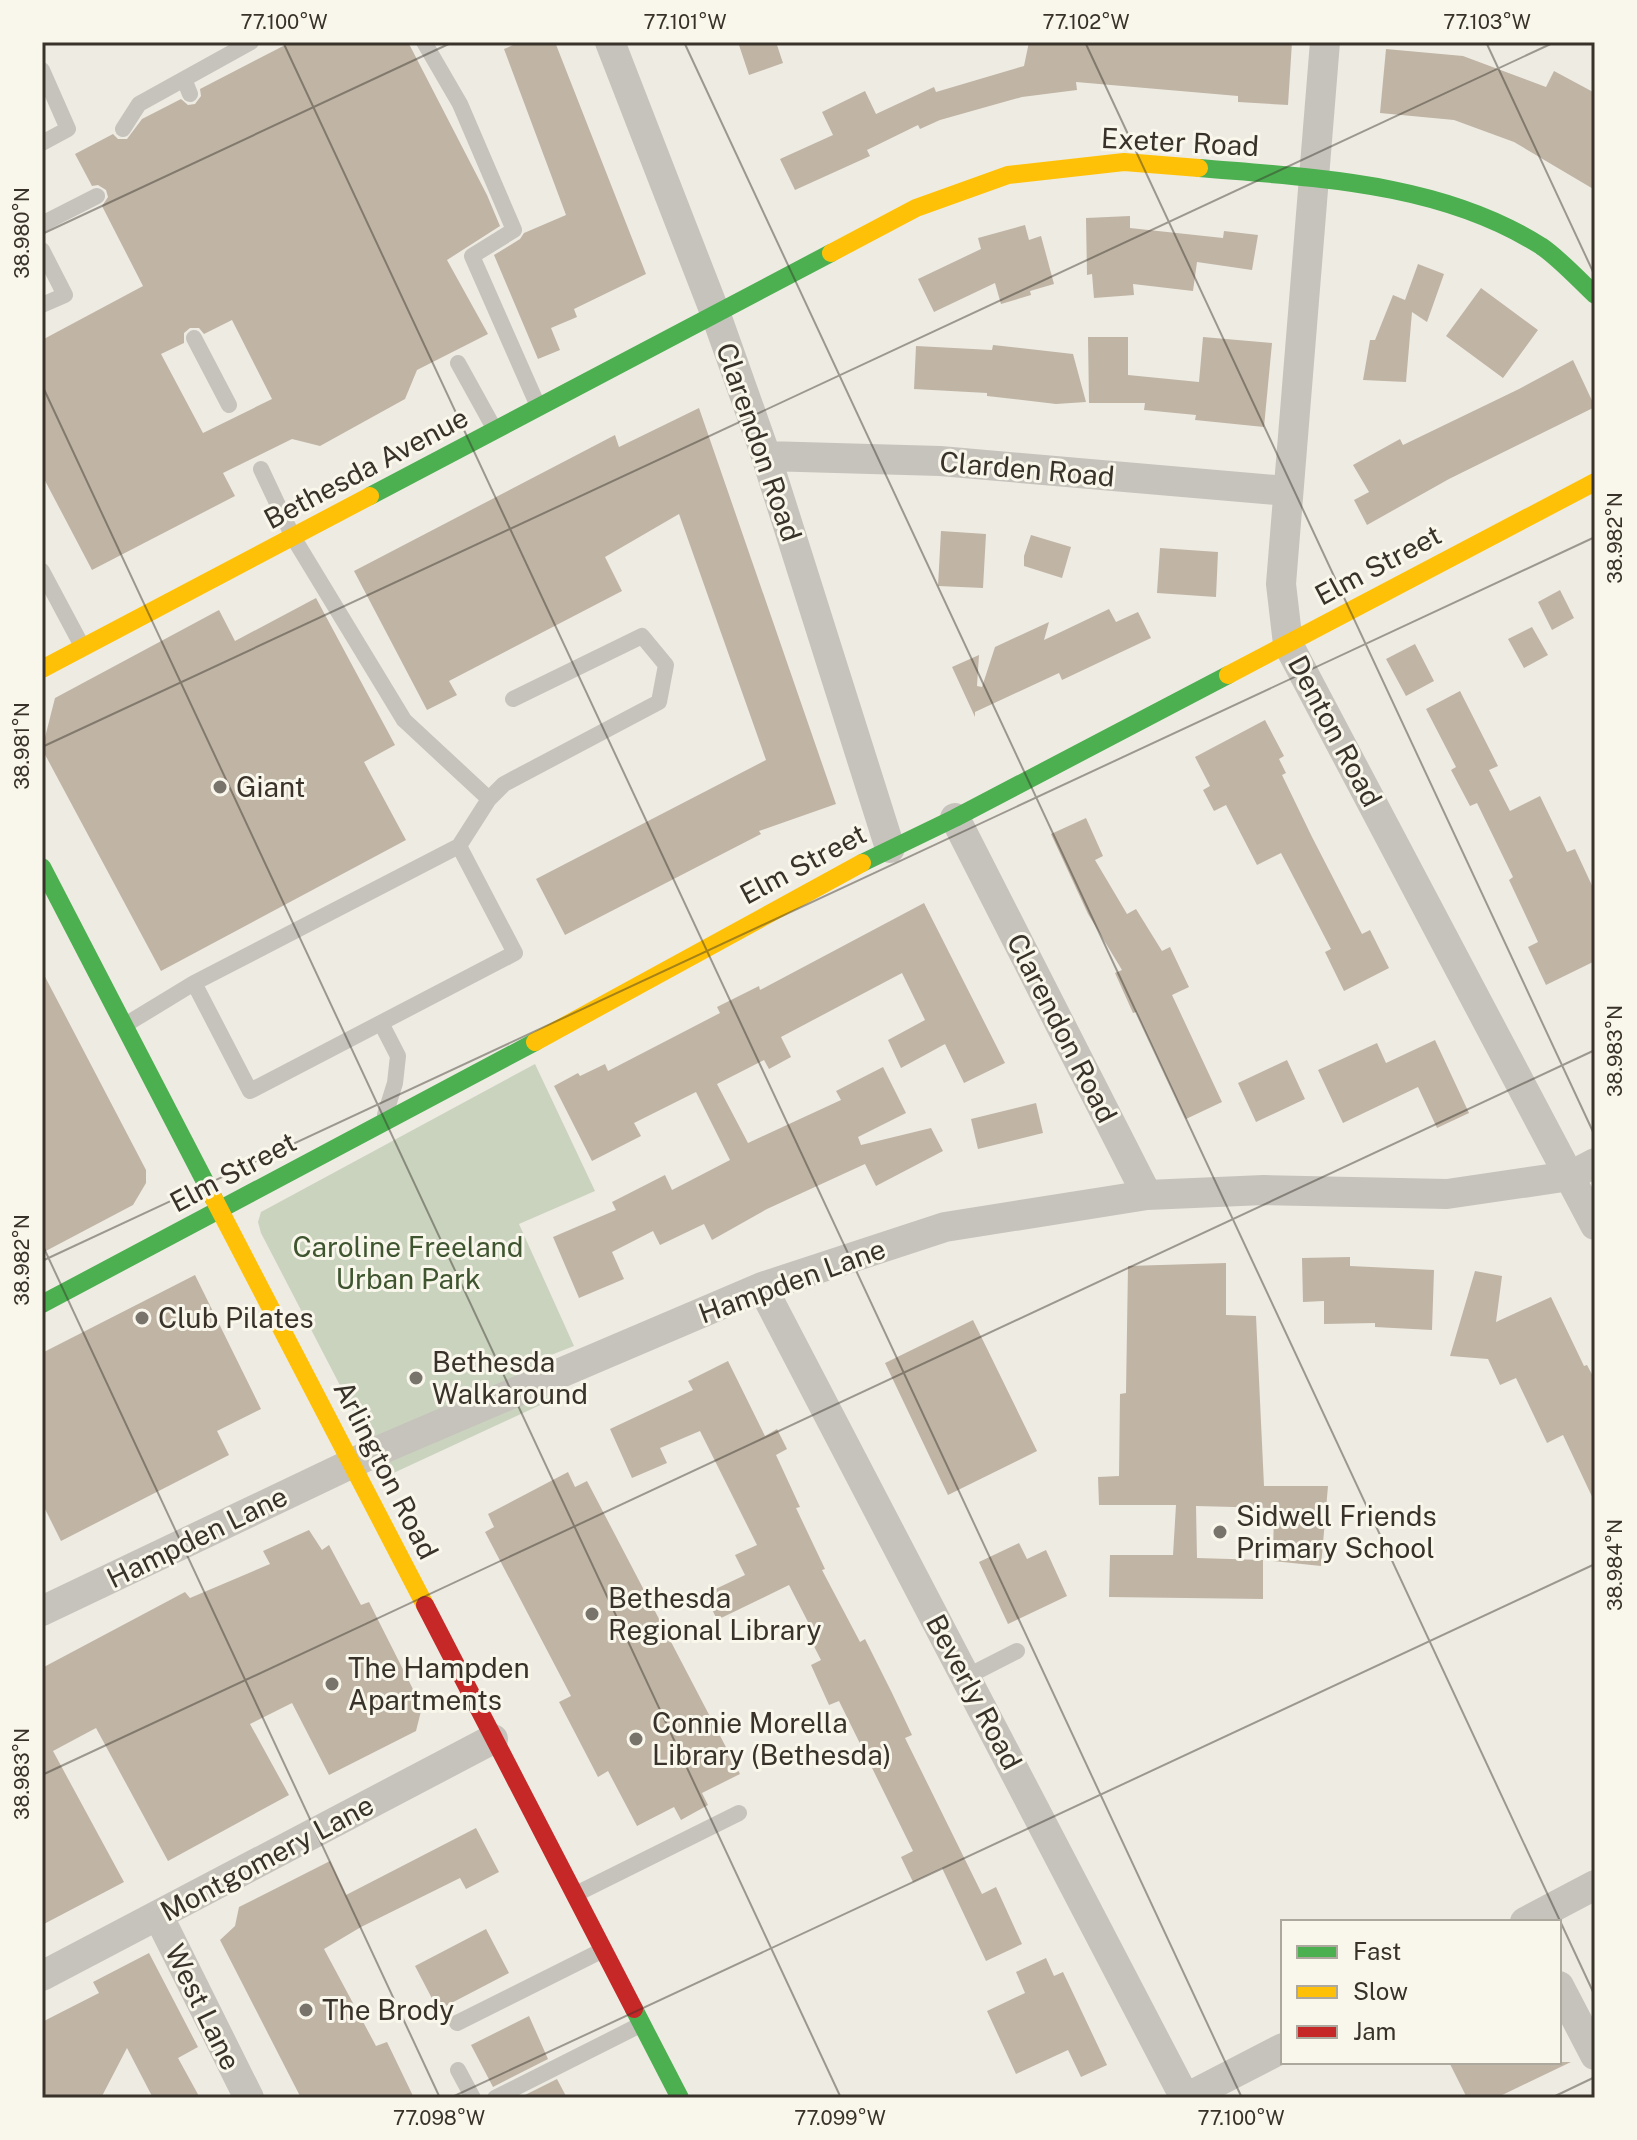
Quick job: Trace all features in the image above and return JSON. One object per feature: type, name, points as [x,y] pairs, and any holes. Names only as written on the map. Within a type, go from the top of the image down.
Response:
[{"type":"street","name":"Clarendon Road","points":[[610,42],[716,315],[766,456],[890,848]]},
{"type":"street","name":"Denton Road","points":[[1325,42],[1281,584],[1288,644],[1582,1170],[1595,1225]]},
{"type":"street","name":"Exeter Road","points":[[716,315],[916,208],[1008,175],[1124,162],[1313,178],[1441,200],[1501,223],[1544,248],[1595,295]]},
{"type":"street","name":"Bethesda Avenue","points":[[42,669],[716,315]]},
{"type":"street","name":"Clarden Road","points":[[766,456],[940,461],[1287,491]]},
{"type":"street","name":"Elm Street","points":[[42,1304],[382,1125],[890,848],[955,818],[1595,482]]},
{"type":"street","name":"Clarendon Road","points":[[955,818],[1147,1195]]},
{"type":"street","name":"Arlington Road","points":[[42,867],[680,2098]]},
{"type":"street","name":"Hampden Lane","points":[[44,1605],[351,1462],[762,1287],[945,1227],[1147,1195],[1264,1190],[1447,1194],[1582,1170]]},
{"type":"street","name":"Beverly Road","points":[[762,1287],[1186,2098]]},
{"type":"street","name":"Montgomery Lane","points":[[42,1976],[493,1739]]},
{"type":"street","points":[[1530,1920],[1595,1885]]},
{"type":"street","name":"West Lane","points":[[158,1915],[249,2098]]},
{"type":"street","points":[[1561,1990],[1595,2055]]},
{"type":"street","points":[[1186,2098],[1281,2049]]},
{"type":"lane","points":[[123,129],[139,104],[187,87],[251,42]]},
{"type":"lane","points":[[424,42],[460,104],[514,230],[472,256],[539,408]]},
{"type":"lane","points":[[42,70],[68,129],[42,143]]},
{"type":"lane","points":[[42,224],[97,196]]},
{"type":"lane","points":[[42,250],[65,295],[42,305]]},
{"type":"lane","points":[[194,338],[229,405]]},
{"type":"lane","points":[[458,363],[496,431]]},
{"type":"lane","points":[[261,469],[293,537],[404,720],[489,799]]},
{"type":"lane","points":[[42,571],[83,647]]},
{"type":"lane","points":[[124,1026],[194,983],[459,846],[489,799],[504,784],[659,702],[666,665],[642,636],[513,699]]},
{"type":"lane","points":[[194,983],[250,1091],[515,953],[459,846]]},
{"type":"lane","points":[[381,1023],[398,1056],[395,1083],[382,1125]]},
{"type":"lane","points":[[966,1677],[1017,1651]]},
{"type":"lane","points":[[574,1895],[739,1813]]},
{"type":"lane","points":[[457,2023],[603,1951]]},
{"type":"lane","points":[[495,2098],[641,2025]]},
{"type":"lane","points":[[458,2070],[473,2098]]},
{"type":"green space","name":"Caroline Freeland Urban Park","points":[[535,1064],[595,1191],[519,1224],[574,1346],[533,1362],[551,1400],[387,1476],[261,1233],[258,1222],[261,1212]]},
{"type":"building","points":[[291,42],[408,42],[500,226],[447,260],[488,334],[417,370],[405,399],[320,446],[292,439],[223,473],[235,496],[92,570],[42,475],[42,340],[143,286],[102,206],[108,197],[106,190],[98,185],[92,186],[75,154],[113,134],[118,139],[127,139],[142,119],[181,99],[188,105],[195,104],[201,96],[200,89]],"holes":[[[232,320],[272,399],[203,433],[161,354],[184,343],[184,333],[190,328],[199,328],[204,334]]]},
{"type":"building","points":[[520,42],[555,42],[646,274],[574,309],[577,317],[551,328],[560,350],[538,359],[494,255],[520,239],[524,233],[566,215],[504,49]]},
{"type":"building","points":[[738,42],[776,42],[783,63],[749,75]]},
{"type":"building","points":[[1029,42],[1292,42],[1288,105],[1238,102],[1238,96],[1076,82],[1077,90],[1022,97],[940,120],[920,129],[918,125],[867,150],[870,156],[795,190],[780,159],[833,135],[822,112],[865,91],[876,114],[934,87],[936,92],[1024,66]]},
{"type":"building","points":[[1386,49],[1463,56],[1546,87],[1554,71],[1595,93],[1595,190],[1514,142],[1454,120],[1380,113]]},
{"type":"building","points":[[1130,216],[1130,228],[1223,238],[1224,231],[1258,235],[1252,270],[1197,262],[1193,291],[1133,284],[1134,295],[1094,298],[1092,274],[1087,275],[1086,218]]},
{"type":"building","points":[[1025,225],[1029,240],[1041,236],[1054,284],[1001,304],[995,283],[934,312],[918,279],[981,249],[978,238]]},
{"type":"building","points":[[1418,264],[1444,274],[1427,322],[1412,312],[1406,382],[1363,380],[1370,340],[1375,340],[1393,295],[1405,300]]},
{"type":"building","points":[[1481,288],[1538,330],[1503,378],[1446,336]]},
{"type":"building","points":[[1088,337],[1128,337],[1128,375],[1199,382],[1203,337],[1272,343],[1264,427],[1195,420],[1196,415],[1144,410],[1145,403],[1089,403]]},
{"type":"building","points":[[993,345],[1073,354],[1086,402],[1056,404],[987,396],[987,393],[914,389],[916,346],[992,350]]},
{"type":"building","points":[[1573,360],[1595,407],[1449,479],[1367,525],[1354,500],[1369,492],[1353,465],[1400,439],[1403,445]]},
{"type":"building","points":[[699,408],[836,804],[759,831],[761,834],[565,935],[536,879],[766,760],[679,514],[605,557],[622,591],[449,681],[457,695],[427,710],[354,571],[615,435],[619,447]]},
{"type":"building","points":[[941,531],[986,534],[983,588],[938,586]]},
{"type":"building","points":[[1031,535],[1071,547],[1062,578],[1024,566]]},
{"type":"building","points":[[1160,548],[1218,552],[1216,597],[1157,593]]},
{"type":"building","points":[[1560,590],[1574,618],[1552,630],[1538,602]]},
{"type":"building","name":"Giant","points":[[316,598],[395,745],[364,762],[406,840],[161,971],[42,749],[55,698],[219,610],[235,641]]},
{"type":"building","points":[[1109,609],[1116,622],[1138,612],[1151,638],[1062,680],[1059,673],[975,712],[975,717],[952,667],[979,655],[977,686],[982,687],[995,647],[1049,622],[1044,640]]},
{"type":"building","points":[[1532,627],[1548,655],[1524,668],[1508,639]]},
{"type":"building","points":[[1415,644],[1434,681],[1406,696],[1386,659]]},
{"type":"building","points":[[1460,691],[1498,766],[1489,770],[1510,811],[1540,796],[1567,852],[1575,849],[1595,892],[1595,961],[1546,985],[1528,947],[1538,942],[1509,880],[1513,877],[1477,803],[1470,806],[1451,770],[1456,767],[1426,709]]},
{"type":"building","points":[[1265,720],[1284,756],[1279,759],[1286,773],[1282,775],[1312,837],[1362,934],[1370,930],[1389,968],[1344,991],[1325,952],[1331,949],[1281,853],[1257,865],[1226,805],[1214,811],[1203,790],[1210,786],[1195,757]]},
{"type":"building","points":[[1086,818],[1103,856],[1095,860],[1127,914],[1136,909],[1162,951],[1170,947],[1189,987],[1172,995],[1222,1102],[1186,1119],[1115,973],[1122,970],[1088,914],[1051,834]]},
{"type":"building","points":[[924,903],[1005,1063],[964,1083],[945,1044],[901,1068],[888,1040],[925,1020],[902,973],[781,1037],[791,1057],[769,1069],[764,1060],[717,1084],[748,1143],[841,1100],[836,1091],[883,1067],[906,1113],[858,1137],[861,1145],[931,1128],[943,1151],[876,1186],[865,1164],[767,1209],[712,1240],[704,1224],[660,1245],[653,1231],[612,1252],[624,1279],[579,1298],[553,1237],[616,1210],[612,1202],[665,1175],[672,1190],[730,1160],[696,1092],[634,1123],[641,1136],[592,1161],[554,1086],[578,1073],[580,1076],[605,1064],[608,1071],[720,1013],[717,1007],[759,986],[760,990]]},
{"type":"building","points":[[42,971],[146,1170],[146,1183],[133,1205],[42,1253]]},
{"type":"building","points":[[1435,1040],[1469,1113],[1437,1128],[1418,1087],[1343,1123],[1318,1070],[1377,1043],[1386,1063]]},
{"type":"building","points":[[1287,1060],[1305,1099],[1256,1122],[1238,1083]]},
{"type":"building","points":[[1036,1103],[1043,1133],[978,1149],[971,1119]]},
{"type":"building","points":[[1350,1257],[1350,1266],[1434,1270],[1432,1330],[1375,1327],[1375,1323],[1324,1324],[1324,1301],[1303,1302],[1302,1258]]},
{"type":"building","points":[[1226,1263],[1226,1315],[1256,1316],[1264,1486],[1328,1486],[1321,1566],[1273,1561],[1274,1508],[1196,1506],[1197,1558],[1263,1560],[1263,1599],[1109,1597],[1110,1555],[1173,1555],[1176,1505],[1099,1505],[1098,1477],[1119,1476],[1120,1394],[1126,1393],[1128,1266]]},
{"type":"building","points":[[1475,1271],[1502,1276],[1496,1322],[1551,1297],[1584,1366],[1587,1365],[1595,1380],[1595,1503],[1563,1435],[1547,1443],[1516,1378],[1500,1385],[1488,1359],[1450,1356]]},
{"type":"building","points":[[195,1275],[261,1409],[217,1431],[229,1455],[61,1541],[42,1503],[42,1353]]},
{"type":"building","points":[[973,1320],[1037,1451],[948,1495],[885,1363]]},
{"type":"building","points":[[728,1361],[765,1436],[777,1429],[787,1449],[776,1455],[800,1507],[796,1508],[825,1569],[822,1570],[860,1642],[865,1639],[892,1693],[912,1735],[905,1738],[982,1894],[996,1887],[1022,1944],[986,1961],[942,1868],[913,1882],[901,1857],[913,1851],[839,1701],[829,1705],[811,1665],[821,1660],[803,1625],[808,1622],[789,1585],[717,1620],[705,1594],[745,1575],[735,1555],[757,1545],[700,1431],[660,1448],[667,1463],[632,1478],[610,1429],[693,1390],[688,1381]]},
{"type":"building","name":"Bethesda Regional Library","points":[[568,1472],[575,1487],[587,1481],[740,1774],[702,1793],[708,1805],[681,1820],[674,1807],[637,1826],[608,1771],[598,1777],[559,1702],[571,1696],[485,1532],[494,1527],[488,1514]]},
{"type":"building","points":[[309,1530],[322,1550],[329,1545],[361,1605],[369,1602],[422,1707],[416,1731],[329,1775],[292,1703],[250,1724],[289,1795],[168,1861],[96,1728],[53,1751],[124,1882],[42,1925],[42,1668],[185,1592],[190,1598],[270,1564],[263,1551]]},
{"type":"building","points":[[1019,1543],[1027,1559],[1046,1550],[1067,1596],[1008,1624],[979,1562]]},
{"type":"building","name":"The Brody","points":[[476,1828],[499,1872],[466,1889],[460,1878],[324,1949],[376,2046],[387,2042],[414,2098],[301,2098],[220,1940],[235,1926],[239,1907],[330,1861],[346,1895]]},
{"type":"building","points":[[486,1929],[509,1973],[438,2010],[415,1966]]},
{"type":"building","points":[[149,1953],[198,2047],[178,2058],[200,2098],[153,2098],[127,2048],[101,2098],[42,2098],[42,2022],[99,1993],[93,1982]]},
{"type":"building","points":[[1046,1958],[1054,1976],[1063,1972],[1107,2065],[1081,2077],[1068,2050],[1016,2074],[987,2011],[1025,1993],[1016,1972]]},
{"type":"building","points":[[529,2016],[548,2059],[493,2087],[471,2045]]},
{"type":"building","points":[[1571,2062],[1496,2098],[1467,2098],[1450,2064]]},
{"type":"building","points":[[557,2079],[567,2098],[519,2098]]},
{"type":"traffic: fast","points":[[1199,168],[1332,180],[1419,196],[1461,208],[1541,246],[1595,295]]},
{"type":"traffic: fast","points":[[370,496],[831,253]]},
{"type":"traffic: fast","points":[[862,863],[955,818],[1228,675]]},
{"type":"traffic: fast","points":[[42,867],[214,1199]]},
{"type":"traffic: fast","points":[[42,1304],[535,1042]]},
{"type":"traffic: fast","points":[[634,2009],[680,2098]]},
{"type":"traffic: slow","points":[[831,253],[916,208],[1008,175],[1124,162],[1199,168]]},
{"type":"traffic: slow","points":[[1228,675],[1595,482]]},
{"type":"traffic: slow","points":[[42,669],[370,496]]},
{"type":"traffic: slow","points":[[535,1042],[862,863]]},
{"type":"traffic: slow","points":[[214,1199],[425,1605]]},
{"type":"traffic: jam","points":[[425,1605],[634,2009]]},
{"type":"place","name":"Giant","points":[[220,787]]},
{"type":"place","name":"Club Pilates","points":[[142,1318]]},
{"type":"place","name":"Bethesda Walkaround","points":[[416,1378]]},
{"type":"place","name":"Sidwell Friends Primary School","points":[[1220,1532]]},
{"type":"place","name":"Bethesda Regional Library","points":[[592,1614]]},
{"type":"place","name":"The Hampden Apartments","points":[[332,1684]]},
{"type":"place","name":"Connie Morella Library (Bethesda)","points":[[636,1739]]},
{"type":"place","name":"The Brody","points":[[306,2010]]}]
